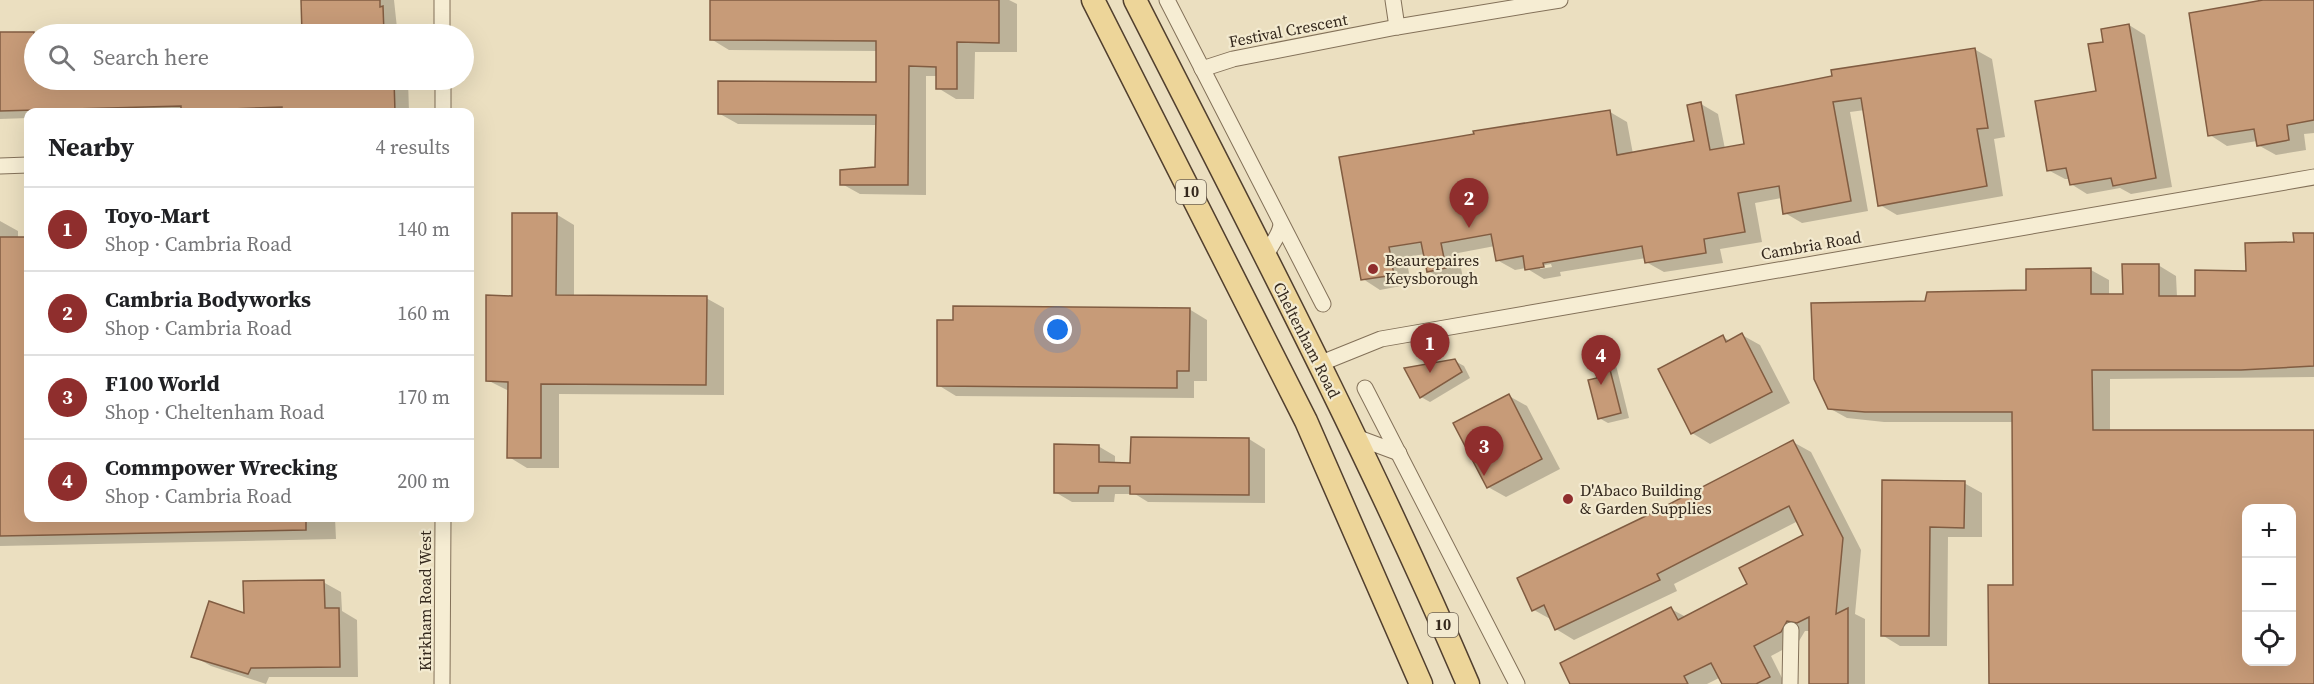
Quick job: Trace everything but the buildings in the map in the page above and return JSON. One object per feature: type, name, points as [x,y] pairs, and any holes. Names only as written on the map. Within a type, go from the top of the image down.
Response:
[{"type":"main road","name":"Cheltenham Road","points":[[1135,0],[1356,437],[1418,567],[1468,684]]},
{"type":"main road","name":"10","points":[[1093,4],[1311,432],[1421,684]]},
{"type":"main road","points":[[1288,386],[1319,364]]},
{"type":"street","points":[[442,0],[442,24]]},
{"type":"street","name":"Cheltenham Road","points":[[1167,0],[1323,304]]},
{"type":"street","points":[[1393,0],[1397,27]]},
{"type":"street","name":"Festival Crescent","points":[[1202,69],[1228,60],[1397,27],[1560,0]]},
{"type":"street","points":[[443,90],[443,108]]},
{"type":"street","points":[[0,166],[24,165]]},
{"type":"street","name":"Cambria Road","points":[[1319,364],[1381,339],[2314,177]]},
{"type":"street","points":[[1266,258],[1270,244],[1280,231],[1281,224]]},
{"type":"street","points":[[1365,388],[1517,684]]},
{"type":"street","points":[[1356,437],[1399,453]]},
{"type":"street","name":"Kirkham Road West","points":[[442,684],[443,522]]},
{"type":"street","points":[[1790,684],[1791,630]]},
{"type":"place","name":"Cambria Bodyworks","points":[[1469,228]]},
{"type":"place","name":"Beaurepaires Keysborough","points":[[1373,269]]},
{"type":"place","name":"Toyo-Mart","points":[[1430,373]]},
{"type":"place","name":"Commpower Wrecking","points":[[1601,385]]},
{"type":"place","name":"F100 World","points":[[1484,476]]},
{"type":"place","name":"D'Abaco Building & Garden Supplies","points":[[1568,499]]}]
